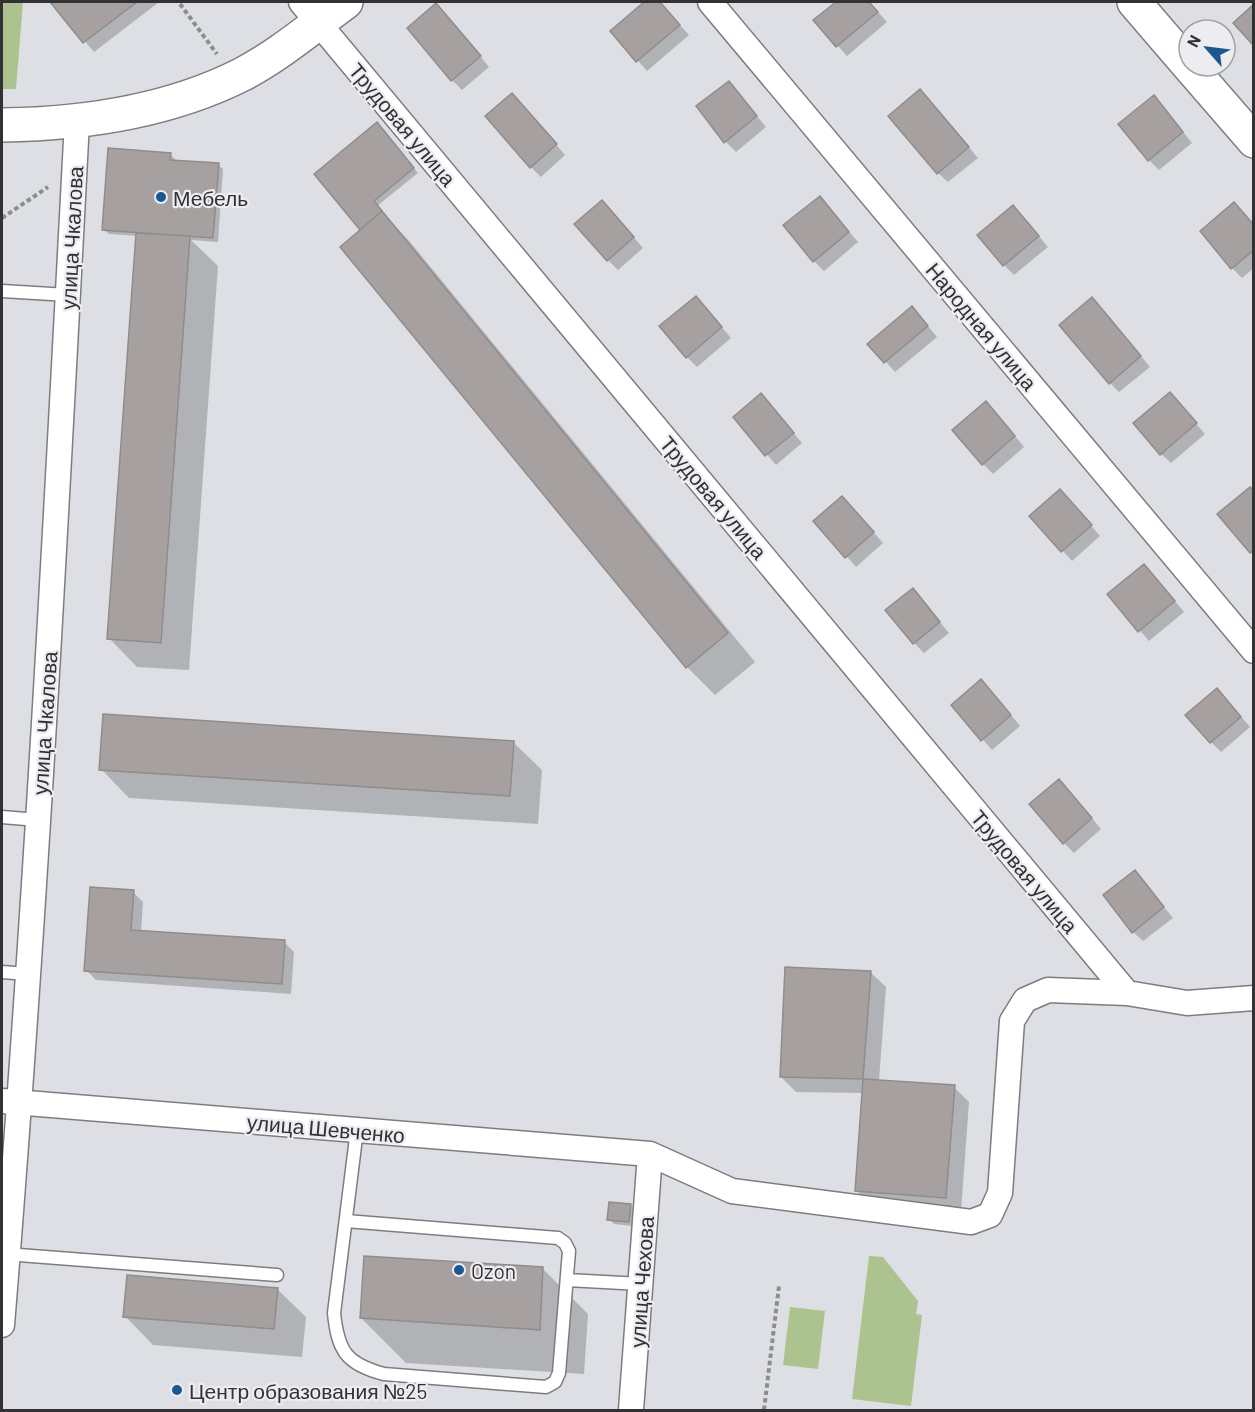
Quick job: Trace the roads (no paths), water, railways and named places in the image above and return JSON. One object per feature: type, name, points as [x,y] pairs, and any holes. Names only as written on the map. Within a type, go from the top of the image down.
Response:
[{"type":"street","points":[[2,125],[77,121],[123,114],[206,91],[243,74],[278,52],[309,12],[345,2]]},
{"type":"street","name":"Народная улица","points":[[710,2],[1254,651]]},
{"type":"street","points":[[1134,2],[1177,52]]},
{"type":"street","name":"Трудовая улица","points":[[309,12],[1127,993]]},
{"type":"street","points":[[1199,78],[1254,141]]},
{"type":"street","name":"улица Чкалова","points":[[2,1325],[10,1102],[28,974],[77,121]]},
{"type":"street","name":"улица Шевченко","points":[[10,1102],[650,1154],[732,1191],[971,1222],[990,1215],[1000,1193],[1012,1021],[1025,1000],[1048,990],[1127,993],[1187,1003],[1254,998]]},
{"type":"street","name":"улица Чехова","points":[[631,1410],[650,1154]]},
{"type":"lane","points":[[2,291],[68,295]]},
{"type":"lane","points":[[2,817],[38,820]]},
{"type":"lane","points":[[2,972],[28,974]]},
{"type":"lane","points":[[346,1221],[558,1238],[565,1243],[569,1251],[567,1280],[559,1372],[555,1382],[546,1387],[384,1374],[363,1368],[346,1357],[336,1336],[334,1313],[357,1130]]},
{"type":"lane","points":[[4,1254],[277,1275]]},
{"type":"lane","points":[[567,1280],[641,1284]]},
{"type":"place","name":"Мебель","points":[[161,197]]},
{"type":"place","name":"Ozon","points":[[459,1270]]},
{"type":"place","name":"Центр образования №25","points":[[177,1390]]}]
